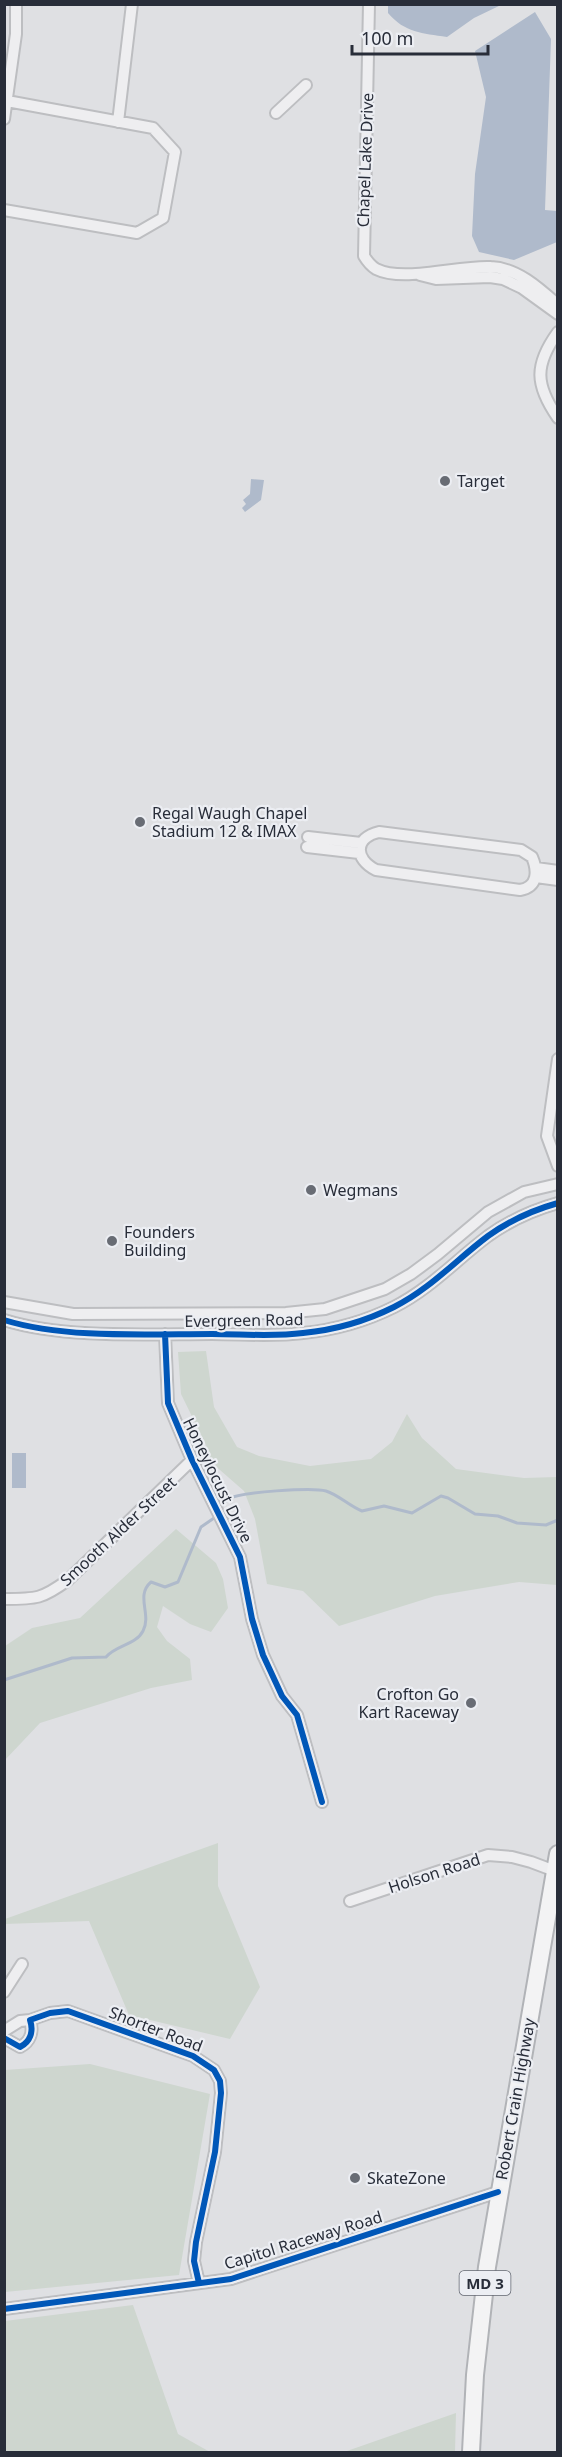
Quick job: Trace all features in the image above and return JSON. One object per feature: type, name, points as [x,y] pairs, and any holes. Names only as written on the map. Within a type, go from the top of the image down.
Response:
[{"type":"highway","name":"Robert Crain Highway","points":[[471,2452],[481,2310],[498,2192],[513,2120],[558,1854]]},
{"type":"street","points":[[4,119],[16,34],[16,4]]},
{"type":"street","points":[[118,122],[132,4]]},
{"type":"street","name":"Chapel Lake Drive","points":[[369,4],[364,256],[377,270],[417,274],[436,279],[490,277],[503,279],[522,288],[558,314]]},
{"type":"street","points":[[276,112],[306,85]]},
{"type":"street","points":[[4,210],[137,233],[163,218],[175,152],[153,128],[7,101]]},
{"type":"street","name":"Chapel Lake Drive","points":[[417,274],[438,270],[491,267],[507,270],[529,281],[558,305]]},
{"type":"street","points":[[558,332],[545,349],[540,365],[540,380],[545,400],[558,418]]},
{"type":"street","points":[[379,832],[521,850],[532,857],[536,873],[532,885],[520,890],[376,870],[367,866],[360,848],[371,834],[379,832]]},
{"type":"street","points":[[308,842],[360,848]]},
{"type":"street","points":[[536,873],[558,871]]},
{"type":"street","points":[[536,873],[558,880]]},
{"type":"street","points":[[558,1059],[547,1136],[558,1166]]},
{"type":"street","name":"Evergreen Road","points":[[4,1302],[72,1314],[286,1313],[325,1309],[385,1289],[411,1274],[438,1254],[488,1212],[524,1192],[558,1184]]},
{"type":"street","name":"Evergreen Road","points":[[4,1320],[25,1326],[61,1331],[165,1334],[301,1334],[347,1325],[394,1307],[422,1292],[490,1235],[537,1209],[558,1203]]},
{"type":"street","name":"Honeylocust Drive","points":[[165,1334],[168,1403],[192,1460],[240,1557],[252,1619],[263,1655],[282,1696],[297,1714],[322,1802]]},
{"type":"street","name":"Smooth Alder Street","points":[[4,1599],[31,1599],[47,1596],[68,1580],[192,1460]]},
{"type":"street","name":"Holson Road","points":[[350,1901],[488,1855],[512,1857],[556,1871]]},
{"type":"street","points":[[4,1992],[22,1964]]},
{"type":"street","name":"Shorter Road","points":[[4,2031],[20,2021],[68,2011],[193,2056],[214,2070],[220,2081],[221,2094],[215,2152],[196,2242],[194,2261],[199,2283]]},
{"type":"street","points":[[4,2038],[20,2047],[27,2044],[33,2028],[30,2020]]},
{"type":"street","name":"Capitol Raceway Road","points":[[4,2309],[231,2279],[498,2192]]},
{"type":"shaded area","points":[[206,1351],[214,1407],[237,1447],[259,1456],[310,1466],[371,1459],[392,1442],[407,1414],[422,1438],[456,1469],[524,1478],[557,1477],[557,1585],[519,1582],[435,1596],[339,1626],[303,1591],[267,1584],[255,1519],[244,1491],[212,1463],[206,1445],[181,1394],[178,1352]]},
{"type":"shaded area","points":[[176,1529],[216,1563],[223,1579],[228,1608],[211,1632],[190,1624],[163,1606],[157,1627],[167,1641],[190,1659],[192,1680],[151,1688],[40,1723],[5,1760],[5,1646],[32,1628],[80,1618]]},
{"type":"shaded area","points":[[218,1843],[218,1886],[260,1987],[230,2039],[129,2015],[89,1921],[5,1924],[5,1919]]},
{"type":"shaded area","points":[[90,2064],[210,2094],[179,2275],[5,2292],[5,2070]]},
{"type":"shaded area","points":[[133,2305],[178,2434],[210,2452],[5,2452],[5,2321]]},
{"type":"shaded area","points":[[456,2413],[455,2452],[344,2452]]},
{"type":"water","points":[[388,4],[501,5],[474,18],[447,37],[422,33],[401,25],[388,13]]},
{"type":"water","points":[[535,12],[551,39],[545,210],[557,211],[557,242],[514,260],[479,252],[472,236],[475,174],[486,97],[475,51]]},
{"type":"water","points":[[251,479],[264,480],[261,500],[245,512],[242,508],[246,504],[243,500],[250,494]]},
{"type":"water","points":[[12,1453],[26,1453],[26,1488],[12,1488]]},
{"type":"waterway","points":[[220,1510],[226,1501],[236,1496],[276,1491],[319,1490],[331,1493],[362,1511],[384,1506],[412,1513],[441,1496],[475,1514],[498,1516],[517,1523],[546,1525],[558,1520]]},
{"type":"waterway","points":[[4,1680],[72,1658],[106,1657],[140,1636],[146,1618],[144,1599],[146,1587],[151,1582],[165,1587],[178,1582],[201,1527],[217,1516]]},
{"type":"cycle path","points":[[4,1320],[53,1330],[134,1335],[280,1335],[326,1330],[361,1321],[407,1300],[496,1231],[522,1216],[558,1203]]},
{"type":"cycle path","points":[[165,1334],[168,1403],[192,1460],[240,1557],[252,1619],[263,1655],[282,1696],[297,1715],[322,1802]]},
{"type":"cycle path","points":[[4,2038],[20,2047],[30,2036],[32,2029],[30,2020],[50,2013],[68,2011],[193,2056],[214,2070],[220,2081],[221,2093],[215,2152],[196,2242],[194,2261],[199,2283]]},
{"type":"cycle path","points":[[4,2309],[231,2279],[498,2192]]},
{"type":"place","name":"Target","points":[[445,481]]},
{"type":"place","name":"Regal Waugh Chapel Stadium 12 & IMAX","points":[[140,822]]},
{"type":"place","name":"Wegmans","points":[[311,1190]]},
{"type":"place","name":"Founders Building","points":[[112,1241]]},
{"type":"place","name":"Crofton Go Kart Raceway","points":[[471,1703]]},
{"type":"place","name":"SkateZone","points":[[355,2178]]}]
